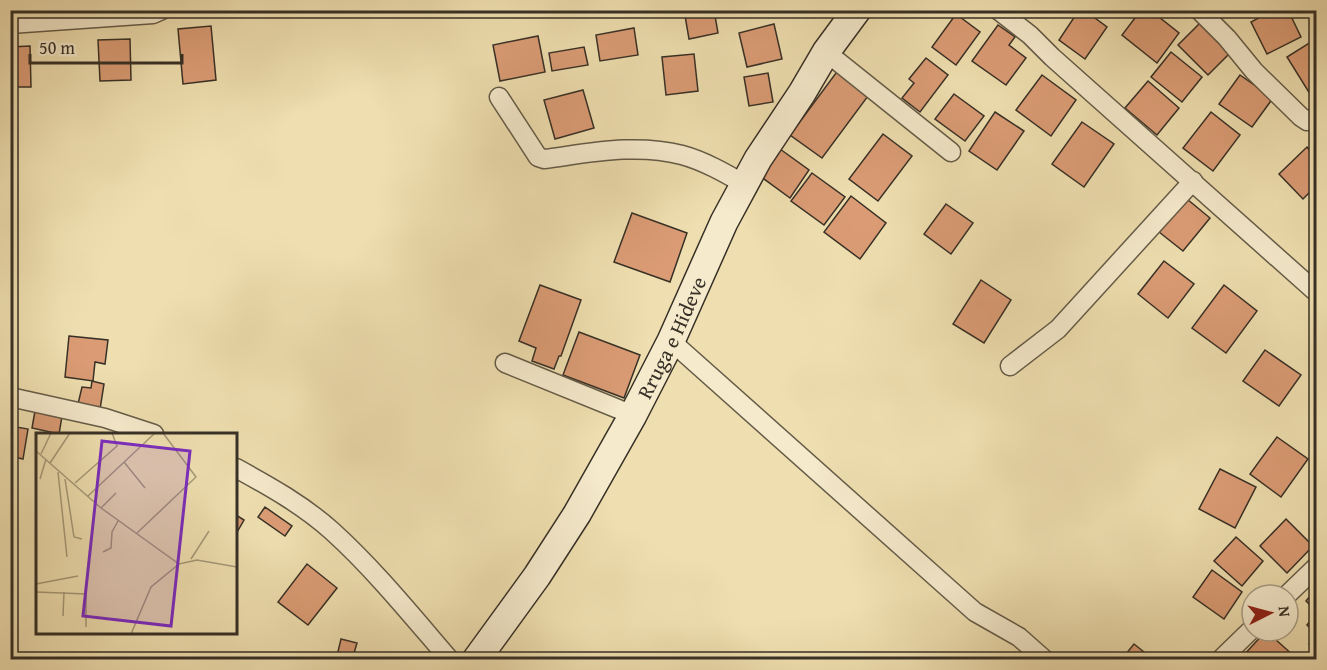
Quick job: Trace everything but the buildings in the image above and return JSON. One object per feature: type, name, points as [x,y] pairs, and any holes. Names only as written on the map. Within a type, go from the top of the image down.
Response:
[{"type":"main road","name":"Rruga e Hideve","points":[[476,660],[537,576],[577,514],[633,415],[744,184],[826,52],[857,10]]},
{"type":"street","points":[[10,24],[153,14],[162,10]]},
{"type":"street","points":[[998,10],[1030,35],[1317,292]]},
{"type":"street","points":[[1199,10],[1227,38],[1254,71],[1301,117],[1307,121],[1317,117]]},
{"type":"street","points":[[826,52],[951,152]]},
{"type":"street","points":[[500,97],[538,157],[544,159],[620,149],[653,149],[684,155],[744,184]]},
{"type":"street","points":[[1010,366],[1058,329],[1193,181]]},
{"type":"street","points":[[670,341],[975,612],[1019,637],[1045,660]]},
{"type":"street","points":[[505,363],[633,415]]},
{"type":"street","points":[[10,397],[105,418],[148,433]]},
{"type":"street","points":[[237,469],[275,489],[330,529],[372,570],[450,660]]},
{"type":"street","points":[[1300,583],[1317,567]]},
{"type":"street","points":[[1220,660],[1240,641]]}]
